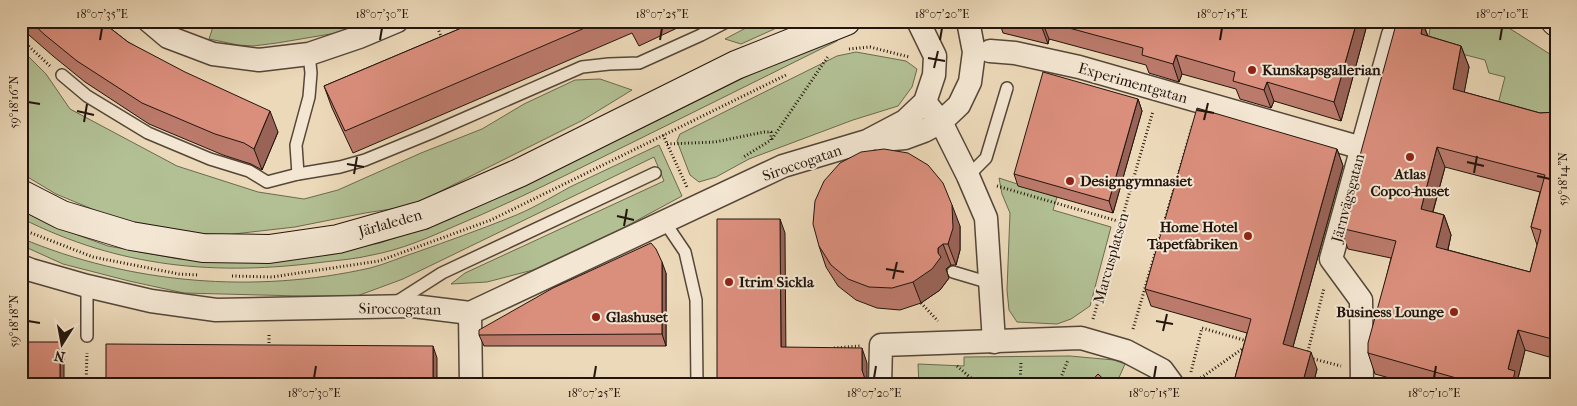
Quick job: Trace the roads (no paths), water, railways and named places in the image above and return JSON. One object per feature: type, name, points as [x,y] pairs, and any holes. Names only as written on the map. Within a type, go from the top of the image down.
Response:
[{"type":"main road","name":"Järlaleden","points":[[736,65],[802,21]]},
{"type":"main road","name":"Järlaleden","points":[[21,194],[62,215],[122,233],[203,248],[269,249],[338,239],[423,215],[519,173],[736,65],[846,21]]},
{"type":"street","points":[[149,21],[168,37],[213,54],[259,60],[308,54],[359,38],[397,21]]},
{"type":"street","points":[[918,21],[935,56],[934,75],[926,102],[941,122],[968,176],[986,218],[994,342]]},
{"type":"street","name":"Siroccogatan","points":[[867,141],[905,138],[924,131],[941,122],[959,105],[970,82],[974,52],[968,21]]},
{"type":"street","name":"Järnvägsgatan","points":[[1362,385],[1362,300],[1331,259],[1393,35]]},
{"type":"street","name":"Experimentgatan","points":[[990,51],[1015,53],[1079,67],[1362,148]]},
{"type":"street","name":"Siroccogatan","points":[[21,266],[87,286],[151,301],[216,310],[388,308],[412,306],[470,313],[783,166],[867,141],[905,121],[926,102]]},
{"type":"street","points":[[470,313],[471,385]]},
{"type":"street","points":[[880,385],[881,345],[1081,338],[1126,351],[1182,380]]},
{"type":"lane","points":[[62,75],[87,96],[148,133],[210,159],[250,172],[267,182],[365,160],[582,67],[609,64],[639,64],[728,21]]},
{"type":"lane","points":[[298,174],[296,145],[310,97],[311,73],[308,54]]},
{"type":"lane","points":[[968,176],[986,158],[1007,88]]},
{"type":"lane","points":[[388,308],[442,274],[655,173]]},
{"type":"lane","points":[[664,221],[685,252],[696,300],[697,385]]},
{"type":"lane","points":[[953,272],[990,283]]},
{"type":"lane","points":[[87,286],[87,336]]},
{"type":"place","name":"Kunskapsgallerian","points":[[1252,70]]},
{"type":"place","name":"Atlas Copco-huset","points":[[1410,157]]},
{"type":"place","name":"Designgymnasiet","points":[[1070,181]]},
{"type":"place","name":"Home Hotel Tapetfabriken","points":[[1248,236]]},
{"type":"place","name":"Itrim Sickla","points":[[729,282]]},
{"type":"place","name":"Business Lounge","points":[[1454,312]]},
{"type":"place","name":"Glashuset","points":[[596,317]]}]
